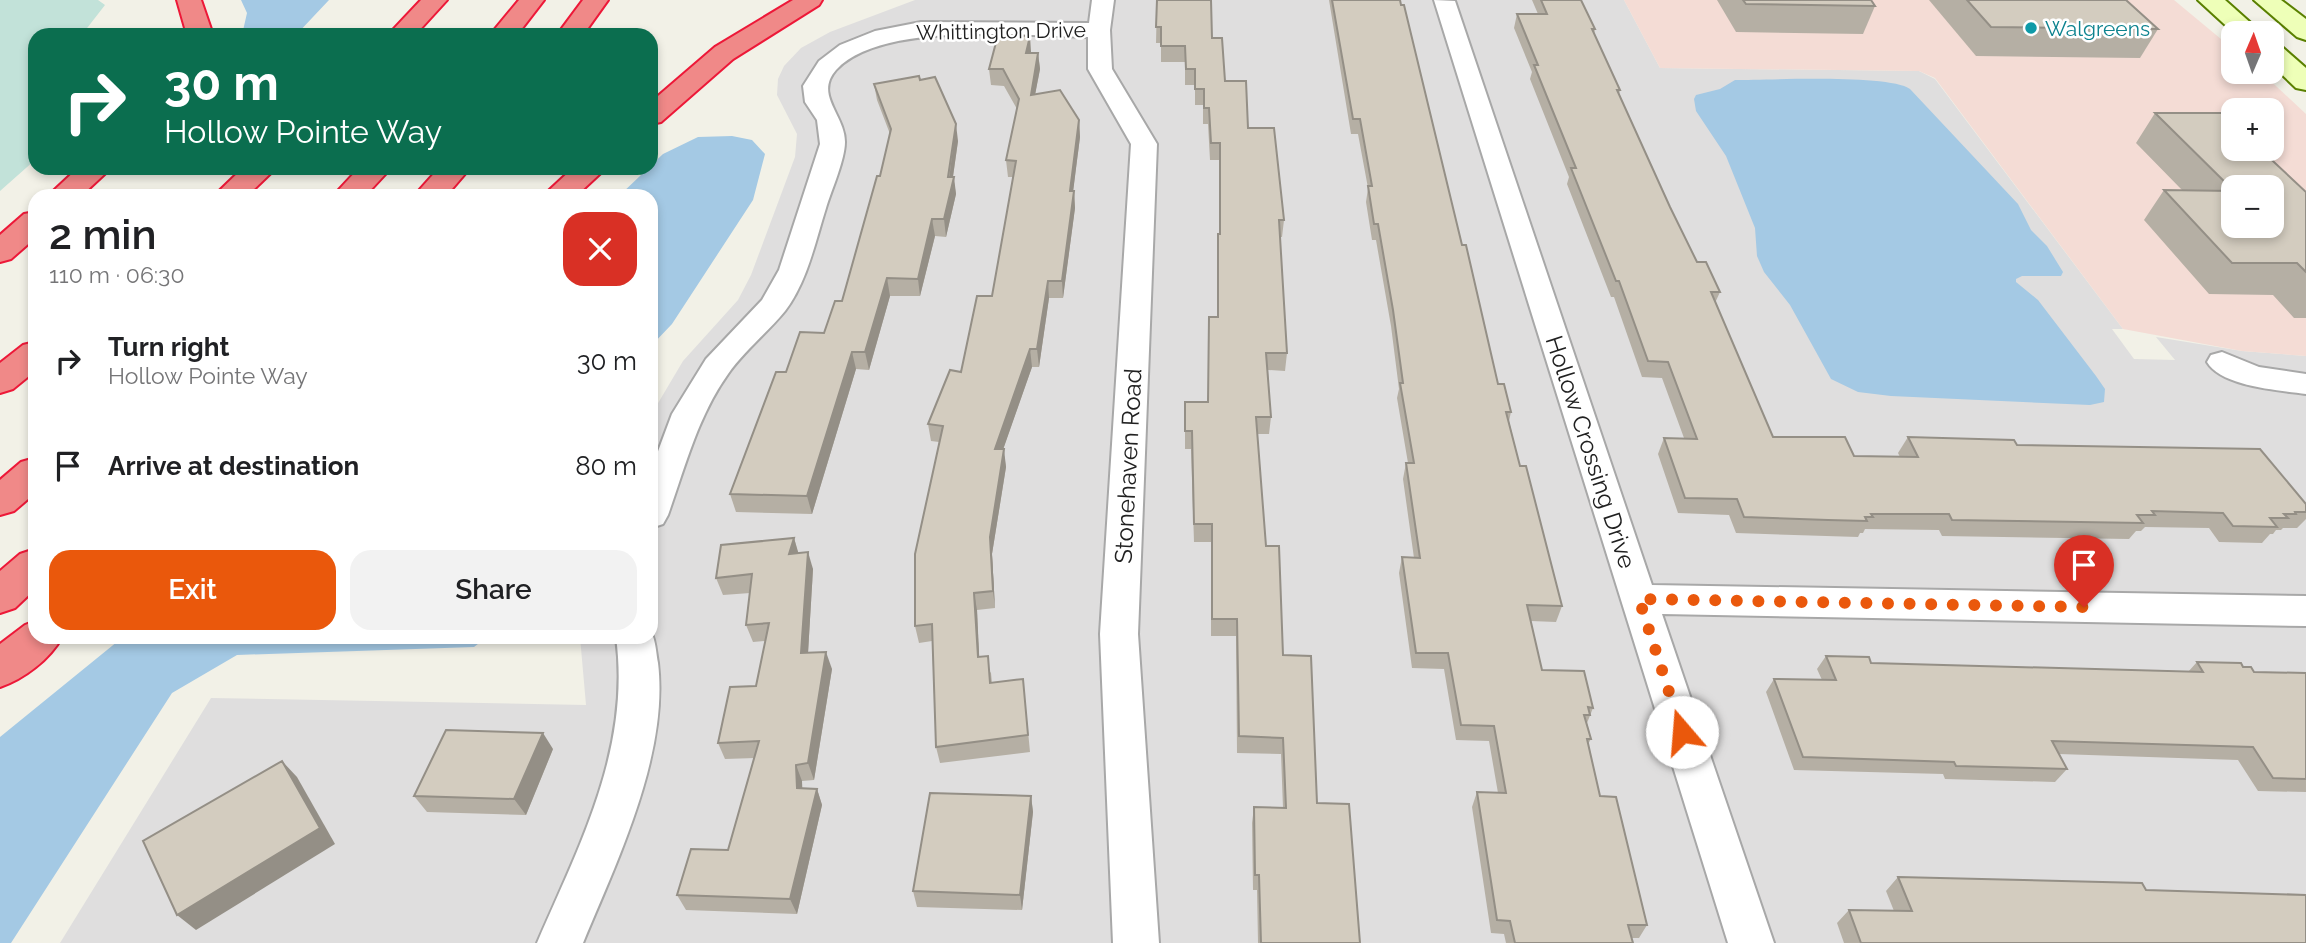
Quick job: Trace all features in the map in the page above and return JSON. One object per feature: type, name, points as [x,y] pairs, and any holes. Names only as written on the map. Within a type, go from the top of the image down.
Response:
[{"type":"highway","points":[[189,0],[198,28]]},
{"type":"highway","points":[[408,28],[435,0]]},
{"type":"highway","points":[[509,28],[532,0]]},
{"type":"highway","points":[[575,28],[596,0]]},
{"type":"highway","points":[[724,53],[740,27],[772,0]]},
{"type":"highway","points":[[658,110],[724,53],[810,0]]},
{"type":"highway","points":[[72,189],[88,175]]},
{"type":"highway","points":[[237,189],[253,175]]},
{"type":"highway","points":[[355,189],[369,175]]},
{"type":"highway","points":[[436,189],[448,175]]},
{"type":"highway","points":[[566,189],[583,175]]},
{"type":"highway","points":[[0,252],[28,227]]},
{"type":"highway","points":[[0,381],[28,359]]},
{"type":"highway","points":[[0,501],[28,478]]},
{"type":"highway","points":[[0,596],[28,571]]},
{"type":"highway","points":[[0,669],[31,644]]},
{"type":"main road","points":[[2210,0],[2235,21]]},
{"type":"main road","points":[[2266,0],[2306,32]]},
{"type":"main road","points":[[2284,63],[2306,82]]},
{"type":"street","name":"Hollow Crossing Drive","points":[[1444,1],[1751,943]]},
{"type":"street","name":"Whittington Drive","points":[[658,496],[688,414],[717,366],[774,305],[793,270],[833,144],[829,120],[817,102],[815,86],[827,66],[848,50],[883,36],[921,29],[1101,15]]},
{"type":"street","name":"Stonehaven Road","points":[[1101,15],[1100,69],[1144,144],[1119,634],[1136,943]]},
{"type":"street","points":[[2222,362],[2253,376],[2306,384]]},
{"type":"street","points":[[1639,599],[2306,611]]},
{"type":"street","points":[[560,943],[608,831],[630,757],[640,700],[636,644]]},
{"type":"shaded area","points":[[0,0],[98,0],[105,5],[87,28],[28,28],[28,166],[0,191]]},
{"type":"shaded area","points":[[241,0],[329,0],[303,28],[244,28],[247,13]]},
{"type":"shaded area","points":[[915,0],[1624,0],[1660,68],[1919,71],[1935,79],[2123,329],[2112,329],[2134,359],[2175,360],[2156,337],[2242,351],[2306,356],[2306,943],[60,943],[211,698],[586,705],[581,644],[658,644],[658,403],[683,361],[738,300],[751,275],[795,157],[797,134],[777,95],[778,79],[784,66],[801,48],[830,32]]},
{"type":"shaded area","points":[[1624,0],[2174,0],[2221,39],[2221,84],[2274,84],[2306,114],[2306,356],[2242,351],[2123,329],[1935,78],[1919,71],[1660,68]]},
{"type":"shaded area","points":[[1735,80],[1878,81],[1910,89],[2018,204],[2031,230],[2047,246],[2063,272],[2061,276],[2022,276],[2016,279],[2016,282],[2038,300],[2096,376],[2105,389],[2104,402],[2090,405],[1891,396],[1858,392],[1831,379],[1790,305],[1764,272],[1757,256],[1755,228],[1726,156],[1696,111],[1696,95],[1720,89]]},
{"type":"shaded area","points":[[732,136],[752,140],[765,154],[753,200],[672,324],[658,339],[658,189],[626,189],[641,175],[658,175],[658,159],[663,154],[698,137]]},
{"type":"shaded area","points":[[114,644],[478,644],[474,647],[237,655],[172,693],[11,943],[0,943],[0,737]]},
{"type":"building","points":[[1157,0],[1211,0],[1212,38],[1222,38],[1225,81],[1246,81],[1248,128],[1274,128],[1284,220],[1279,220],[1287,353],[1266,353],[1271,417],[1256,417],[1266,546],[1279,546],[1283,655],[1311,656],[1317,803],[1349,804],[1360,943],[1261,943],[1259,875],[1255,875],[1254,807],[1286,808],[1283,738],[1239,736],[1237,619],[1212,619],[1212,524],[1194,524],[1192,431],[1185,431],[1185,402],[1208,402],[1209,317],[1218,317],[1220,143],[1211,143],[1209,108],[1204,108],[1204,89],[1195,89],[1195,69],[1186,69],[1185,46],[1161,46],[1161,27],[1156,27]]},
{"type":"building","points":[[1332,0],[1400,0],[1401,5],[1404,5],[1462,245],[1466,245],[1498,384],[1504,384],[1511,412],[1506,412],[1520,466],[1526,466],[1562,606],[1527,605],[1542,670],[1584,671],[1593,708],[1588,707],[1590,715],[1584,715],[1591,739],[1587,739],[1600,796],[1616,797],[1647,925],[1628,925],[1633,943],[1515,943],[1510,921],[1497,920],[1477,792],[1506,793],[1494,726],[1461,725],[1448,653],[1416,653],[1402,557],[1420,558],[1406,463],[1414,463],[1400,383],[1403,383],[1393,310],[1378,224],[1374,224],[1368,186],[1372,186],[1360,119],[1353,119]]},
{"type":"building","points":[[1541,0],[1581,0],[1620,90],[1617,90],[1670,207],[1697,262],[1706,262],[1720,292],[1711,292],[1773,437],[1845,437],[1854,456],[1918,457],[1908,437],[2014,440],[2017,445],[2260,449],[2306,504],[2306,512],[2284,514],[2288,518],[2270,518],[2277,527],[2233,526],[2223,513],[2152,511],[2155,515],[2137,515],[2143,523],[1952,520],[1949,514],[1871,514],[1873,517],[1865,517],[1867,521],[1744,517],[1737,499],[1685,498],[1664,438],[1697,439],[1668,362],[1648,361],[1619,281],[1616,281],[1571,168],[1576,168],[1534,65],[1538,65],[1517,14],[1547,14]]},
{"type":"building","points":[[1743,0],[1871,0],[1875,6],[1746,4]]},
{"type":"building","points":[[1967,0],[2126,0],[2158,29],[1991,27]]},
{"type":"building","points":[[998,35],[1030,36],[1026,53],[1038,53],[1031,95],[1060,90],[1079,120],[1070,191],[1074,191],[1062,281],[1048,281],[1037,349],[1030,349],[995,449],[1004,449],[990,537],[993,591],[974,593],[978,657],[988,656],[990,683],[1023,679],[1028,735],[936,747],[932,624],[915,626],[915,554],[943,426],[928,424],[950,370],[961,372],[977,296],[992,296],[1016,161],[1006,160],[1019,99],[1003,69],[989,69]]},
{"type":"building","points":[[919,76],[920,80],[935,77],[956,124],[948,177],[954,177],[944,219],[932,219],[918,279],[887,278],[865,352],[852,352],[807,496],[730,494],[776,372],[786,372],[800,332],[824,333],[835,301],[842,301],[877,176],[880,176],[891,129],[874,84]]},
{"type":"building","points":[[2155,113],[2221,113],[2221,161],[2273,161],[2306,192],[2306,272],[2297,263],[2232,263],[2164,190],[2221,191],[2221,238],[2284,238],[2284,175],[2221,175],[2221,178]]},
{"type":"building","points":[[794,538],[789,554],[808,552],[801,653],[826,652],[808,763],[796,765],[797,788],[817,789],[790,899],[677,895],[691,849],[728,850],[759,741],[718,743],[730,687],[756,686],[769,623],[746,625],[752,574],[716,578],[721,545]]},
{"type":"building","points":[[1826,656],[1869,657],[1871,663],[2203,672],[2197,662],[2241,663],[2243,667],[2251,667],[2254,672],[2306,673],[2306,779],[2273,778],[2253,747],[2052,741],[2067,769],[1803,757],[1774,679],[1836,680]]},
{"type":"building","points":[[446,730],[543,733],[514,799],[414,796]]},
{"type":"building","points":[[282,761],[320,828],[177,915],[143,841]]},
{"type":"building","points":[[930,793],[1031,796],[1020,895],[913,891]]},
{"type":"building","points":[[1898,877],[2142,883],[2146,890],[2306,895],[2306,943],[1861,943],[1849,910],[1912,911]]},
{"type":"place","name":"Walgreens","points":[[2031,28]]},
{"type":"route","points":[[1682,732],[1639,599],[2084,607]]}]
